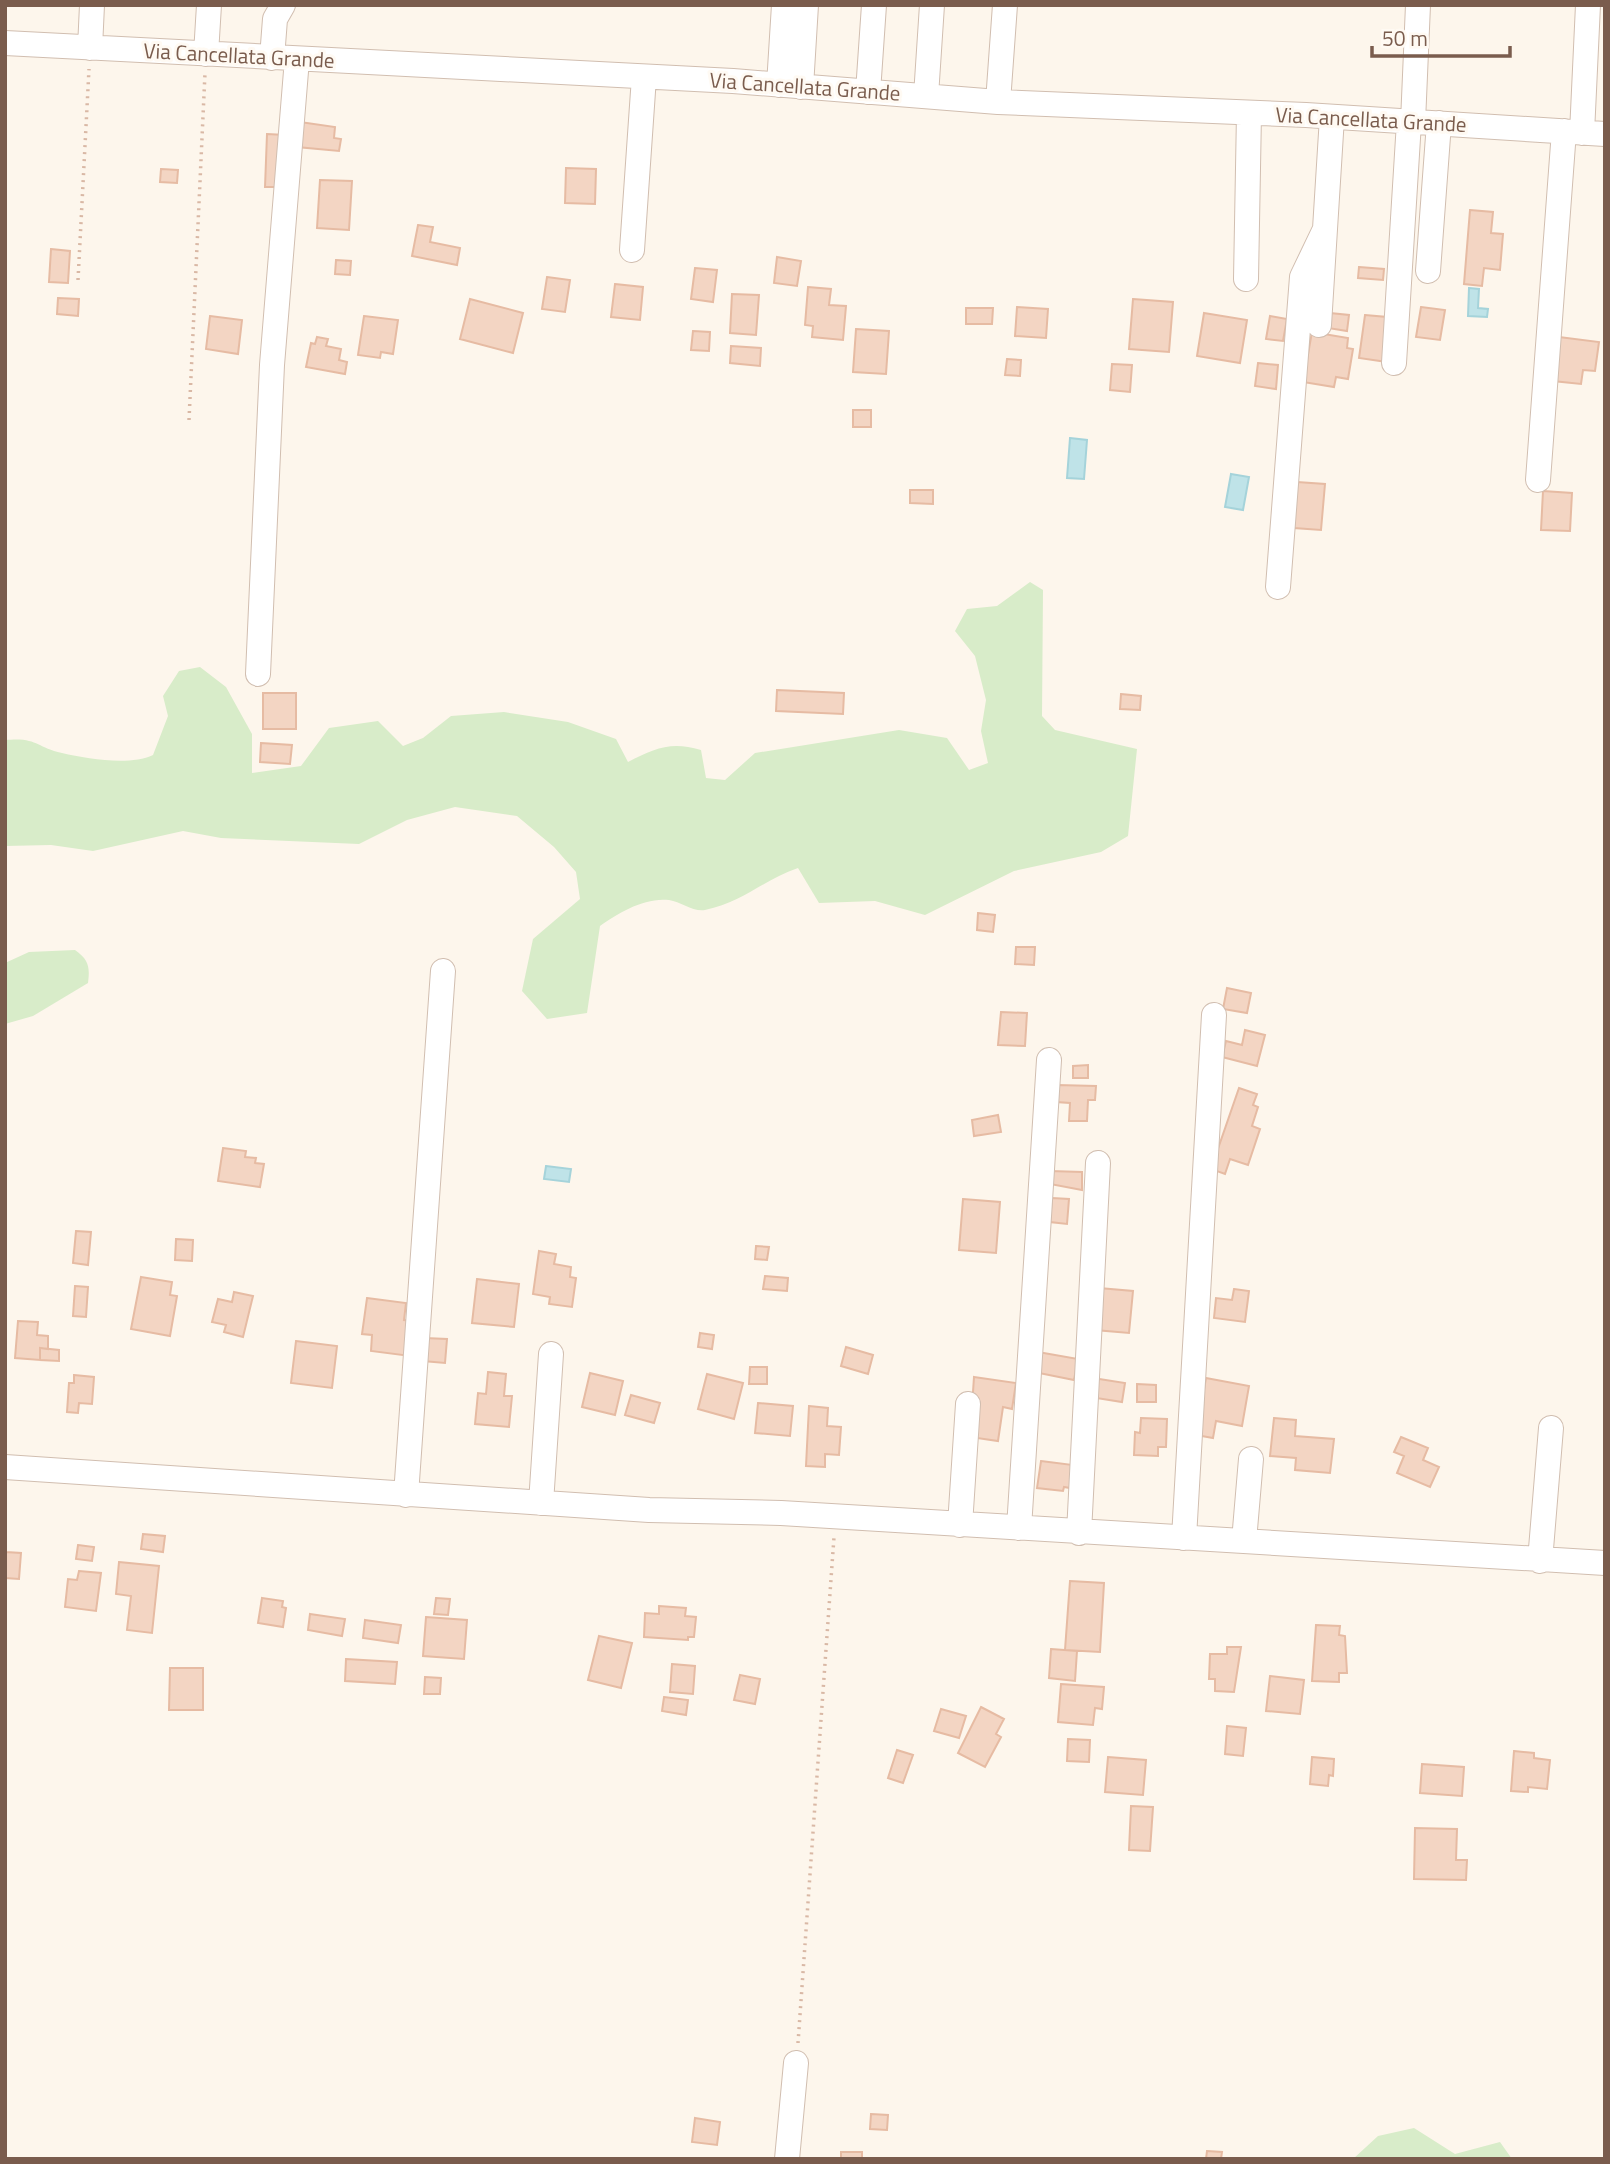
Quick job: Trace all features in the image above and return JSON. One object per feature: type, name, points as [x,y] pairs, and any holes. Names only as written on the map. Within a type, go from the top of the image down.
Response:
[{"type":"street","points":[[80,5],[83,47]]},
{"type":"street","points":[[83,47],[92,5]]},
{"type":"street","points":[[206,54],[209,5]]},
{"type":"street","points":[[272,58],[275,19],[283,5]]},
{"type":"street","points":[[784,5],[790,86]]},
{"type":"street","points":[[790,86],[806,5]]},
{"type":"street","points":[[868,92],[874,5]]},
{"type":"street","points":[[926,96],[932,5]]},
{"type":"street","points":[[998,102],[1005,5]]},
{"type":"street","points":[[1394,363],[1418,5]]},
{"type":"street","points":[[1538,480],[1584,133],[1588,5]]},
{"type":"street","name":"Via Cancellata Grande","points":[[5,43],[644,77],[998,102],[1332,117],[1584,133]]},
{"type":"street","points":[[258,674],[272,365],[297,59]]},
{"type":"street","points":[[632,250],[644,77]]},
{"type":"street","points":[[1245,279],[1250,113]]},
{"type":"street","points":[[1319,325],[1332,117]]},
{"type":"street","points":[[1428,271],[1439,123]]},
{"type":"street","points":[[1278,587],[1302,277],[1325,229]]},
{"type":"street","points":[[406,1495],[443,971]]},
{"type":"street","points":[[1184,1538],[1214,1015]]},
{"type":"street","points":[[1019,1528],[1049,1060]]},
{"type":"street","points":[[1079,1533],[1098,1163]]},
{"type":"street","points":[[541,1503],[551,1354]]},
{"type":"street","points":[[960,1525],[968,1404]]},
{"type":"street","points":[[1541,1561],[1551,1427]]},
{"type":"street","points":[[1244,1541],[1251,1459]]},
{"type":"street","points":[[5,1467],[406,1495],[835,1516],[1079,1533],[1605,1563]]},
{"type":"street","points":[[787,2159],[796,2063]]},
{"type":"path","points":[[78,280],[83,47]]},
{"type":"path","points":[[189,420],[206,54]]},
{"type":"path","points":[[796,2063],[835,1516]]},
{"type":"green space","points":[[1030,582],[1043,590],[1042,716],[1055,730],[1137,749],[1128,836],[1101,852],[1014,871],[925,915],[875,901],[819,903],[798,868],[731,902],[705,910],[696,910],[669,900],[641,903],[600,926],[587,1013],[547,1019],[522,991],[533,939],[580,899],[576,872],[554,847],[517,816],[455,807],[407,820],[359,844],[221,838],[183,831],[93,851],[51,845],[5,846],[5,740],[30,741],[53,751],[96,759],[121,761],[153,755],[168,716],[163,696],[179,671],[200,667],[226,687],[252,734],[252,773],[301,766],[329,728],[378,721],[403,746],[423,738],[451,716],[504,712],[568,722],[616,739],[628,762],[663,747],[681,746],[701,750],[706,778],[725,780],[755,753],[899,730],[947,738],[969,770],[988,763],[981,731],[986,700],[975,656],[955,631],[967,609],[997,606]]},
{"type":"green space","points":[[75,950],[87,964],[88,983],[33,1016],[5,1024],[5,963],[29,952]]},
{"type":"green space","points":[[1414,2128],[1455,2154],[1500,2142],[1512,2159],[1353,2159],[1378,2136]]},
{"type":"water","points":[[1469,288],[1479,289],[1478,308],[1488,309],[1487,317],[1468,316]]},
{"type":"water","points":[[1070,438],[1087,440],[1084,479],[1067,478]]},
{"type":"water","points":[[1231,474],[1249,477],[1243,510],[1225,507]]},
{"type":"water","points":[[546,1166],[571,1169],[569,1182],[544,1179]]},
{"type":"building","points":[[300,122],[335,127],[334,138],[341,139],[339,151],[297,147]]},
{"type":"building","points":[[267,134],[285,135],[283,187],[265,187]]},
{"type":"building","points":[[566,168],[596,169],[595,204],[565,203]]},
{"type":"building","points":[[161,169],[178,170],[177,183],[160,182]]},
{"type":"building","points":[[320,180],[352,181],[349,230],[317,228]]},
{"type":"building","points":[[1470,210],[1493,212],[1491,233],[1503,234],[1500,270],[1484,268],[1482,286],[1464,284]]},
{"type":"building","points":[[418,225],[433,227],[430,242],[460,248],[457,265],[412,256]]},
{"type":"building","points":[[51,249],[70,251],[68,283],[49,282]]},
{"type":"building","points":[[777,257],[801,261],[797,286],[774,283]]},
{"type":"building","points":[[336,260],[351,261],[350,275],[335,274]]},
{"type":"building","points":[[1359,267],[1384,269],[1383,280],[1358,278]]},
{"type":"building","points":[[695,268],[717,270],[713,302],[691,299]]},
{"type":"building","points":[[547,277],[570,280],[565,312],[542,309]]},
{"type":"building","points":[[615,284],[643,287],[640,320],[611,317]]},
{"type":"building","points":[[808,287],[831,289],[829,305],[846,306],[843,340],[812,337],[813,326],[805,325]]},
{"type":"building","points":[[732,294],[759,295],[756,335],[730,333]]},
{"type":"building","points":[[58,298],[79,299],[78,316],[57,314]]},
{"type":"building","points":[[470,299],[523,313],[513,353],[460,339]]},
{"type":"building","points":[[1133,299],[1173,302],[1169,352],[1129,349]]},
{"type":"building","points":[[1017,307],[1048,309],[1046,338],[1015,336]]},
{"type":"building","points":[[1421,307],[1445,310],[1440,340],[1416,337]]},
{"type":"building","points":[[966,308],[993,308],[992,324],[966,324]]},
{"type":"building","points":[[1204,313],[1247,320],[1240,363],[1197,356]]},
{"type":"building","points":[[1330,313],[1349,315],[1347,331],[1328,328]]},
{"type":"building","points":[[1365,315],[1387,317],[1387,362],[1359,358]]},
{"type":"building","points":[[210,316],[242,320],[238,354],[206,349]]},
{"type":"building","points":[[364,316],[398,320],[393,354],[381,352],[380,358],[358,355]]},
{"type":"building","points":[[1270,316],[1287,319],[1283,341],[1266,339]]},
{"type":"building","points":[[856,329],[889,331],[886,374],[853,372]]},
{"type":"building","points":[[693,331],[710,332],[709,351],[691,350]]},
{"type":"building","points":[[1312,332],[1348,338],[1347,348],[1353,349],[1348,379],[1336,377],[1334,387],[1303,382]]},
{"type":"building","points":[[317,337],[328,339],[326,346],[341,349],[339,360],[347,362],[345,374],[306,367],[311,343],[315,344]]},
{"type":"building","points":[[1559,337],[1599,342],[1595,371],[1583,370],[1581,384],[1553,381]]},
{"type":"building","points":[[731,346],[761,348],[760,366],[730,363]]},
{"type":"building","points":[[1007,359],[1021,360],[1020,376],[1005,375]]},
{"type":"building","points":[[1258,363],[1278,365],[1276,389],[1255,386]]},
{"type":"building","points":[[1112,364],[1132,365],[1130,392],[1110,390]]},
{"type":"building","points":[[853,410],[871,410],[871,427],[853,427]]},
{"type":"building","points":[[1297,482],[1325,484],[1321,530],[1294,528]]},
{"type":"building","points":[[910,490],[933,490],[933,504],[910,503]]},
{"type":"building","points":[[1543,491],[1572,493],[1570,531],[1541,530]]},
{"type":"building","points":[[777,690],[844,693],[843,714],[776,711]]},
{"type":"building","points":[[263,693],[296,693],[296,729],[263,729]]},
{"type":"building","points":[[1121,694],[1141,696],[1140,710],[1120,709]]},
{"type":"building","points":[[261,743],[292,745],[290,764],[260,762]]},
{"type":"building","points":[[978,913],[995,915],[993,932],[977,930]]},
{"type":"building","points":[[1016,947],[1035,947],[1034,965],[1015,964]]},
{"type":"building","points":[[1227,988],[1251,993],[1247,1013],[1223,1009]]},
{"type":"building","points":[[1001,1012],[1027,1013],[1025,1046],[998,1045]]},
{"type":"building","points":[[1245,1030],[1265,1035],[1257,1066],[1222,1057],[1226,1041],[1242,1045]]},
{"type":"building","points":[[1088,1065],[1088,1078],[1073,1078],[1073,1066]]},
{"type":"building","points":[[1057,1085],[1096,1086],[1095,1100],[1088,1100],[1087,1121],[1069,1121],[1070,1103],[1056,1102]]},
{"type":"building","points":[[1239,1088],[1257,1094],[1253,1105],[1258,1107],[1252,1126],[1260,1129],[1248,1165],[1230,1159],[1225,1174],[1211,1169]]},
{"type":"building","points":[[998,1115],[1001,1132],[974,1136],[972,1120]]},
{"type":"building","points":[[223,1148],[246,1151],[245,1157],[256,1158],[255,1163],[264,1164],[260,1187],[218,1181]]},
{"type":"building","points":[[1050,1171],[1082,1172],[1082,1190],[1050,1184]]},
{"type":"building","points":[[1052,1198],[1069,1199],[1067,1224],[1050,1222]]},
{"type":"building","points":[[963,1199],[1000,1202],[996,1253],[959,1250]]},
{"type":"building","points":[[76,1231],[91,1232],[88,1265],[73,1263]]},
{"type":"building","points":[[176,1239],[193,1240],[192,1261],[175,1260]]},
{"type":"building","points":[[756,1246],[769,1247],[767,1260],[755,1259]]},
{"type":"building","points":[[539,1251],[556,1254],[554,1264],[571,1267],[570,1277],[576,1278],[572,1307],[549,1304],[550,1297],[533,1294]]},
{"type":"building","points":[[765,1276],[788,1278],[787,1291],[763,1289]]},
{"type":"building","points":[[141,1277],[172,1282],[170,1295],[177,1296],[170,1336],[131,1329]]},
{"type":"building","points":[[477,1279],[519,1284],[514,1327],[472,1323]]},
{"type":"building","points":[[75,1286],[88,1287],[86,1317],[73,1316]]},
{"type":"building","points":[[1099,1288],[1133,1291],[1129,1333],[1095,1330]]},
{"type":"building","points":[[1234,1289],[1249,1291],[1245,1322],[1214,1318],[1216,1298],[1232,1300]]},
{"type":"building","points":[[234,1292],[253,1296],[243,1337],[224,1332],[226,1325],[212,1322],[218,1299],[232,1302]]},
{"type":"building","points":[[367,1298],[406,1303],[404,1320],[415,1321],[410,1356],[371,1351],[372,1335],[362,1334]]},
{"type":"building","points":[[18,1321],[38,1322],[37,1335],[48,1336],[48,1349],[40,1348],[40,1360],[15,1358]]},
{"type":"building","points":[[700,1333],[714,1335],[712,1349],[698,1347]]},
{"type":"building","points":[[425,1338],[447,1339],[445,1363],[423,1361]]},
{"type":"building","points":[[296,1341],[337,1346],[332,1388],[291,1383]]},
{"type":"building","points":[[846,1347],[873,1355],[868,1374],[841,1366]]},
{"type":"building","points":[[40,1348],[59,1350],[59,1361],[40,1360]]},
{"type":"building","points":[[1038,1352],[1078,1359],[1074,1380],[1034,1372]]},
{"type":"building","points":[[750,1367],[767,1367],[767,1384],[749,1384]]},
{"type":"building","points":[[488,1372],[506,1374],[504,1396],[512,1396],[509,1427],[475,1424],[478,1393],[486,1394]]},
{"type":"building","points":[[590,1373],[623,1381],[615,1415],[582,1407]]},
{"type":"building","points":[[707,1374],[743,1383],[734,1419],[698,1409]]},
{"type":"building","points":[[74,1375],[94,1377],[92,1404],[79,1403],[78,1413],[67,1412],[69,1383],[74,1383]]},
{"type":"building","points":[[974,1377],[1016,1383],[1012,1409],[1003,1407],[998,1441],[970,1437]]},
{"type":"building","points":[[1093,1378],[1125,1383],[1122,1402],[1090,1397]]},
{"type":"building","points":[[1206,1378],[1249,1386],[1242,1426],[1216,1421],[1213,1438],[1196,1435]]},
{"type":"building","points":[[1137,1384],[1156,1385],[1156,1402],[1137,1402]]},
{"type":"building","points":[[631,1395],[660,1403],[654,1423],[625,1415]]},
{"type":"building","points":[[758,1403],[793,1406],[790,1436],[755,1433]]},
{"type":"building","points":[[809,1406],[828,1408],[827,1426],[841,1427],[839,1455],[825,1454],[825,1467],[806,1466]]},
{"type":"building","points":[[1141,1418],[1167,1419],[1166,1447],[1158,1447],[1158,1456],[1134,1455],[1135,1432],[1140,1433]]},
{"type":"building","points":[[1274,1418],[1296,1420],[1295,1436],[1334,1439],[1330,1473],[1295,1470],[1296,1458],[1270,1456]]},
{"type":"building","points":[[1401,1437],[1428,1448],[1423,1460],[1439,1467],[1430,1487],[1397,1473],[1404,1456],[1394,1452]]},
{"type":"building","points":[[1041,1461],[1073,1465],[1070,1488],[1064,1487],[1063,1491],[1037,1488]]},
{"type":"building","points":[[143,1534],[165,1536],[163,1552],[141,1549]]},
{"type":"building","points":[[5,1544],[6,1552],[21,1553],[19,1579],[5,1578]]},
{"type":"building","points":[[78,1545],[94,1547],[92,1561],[76,1559]]},
{"type":"building","points":[[119,1562],[159,1566],[152,1633],[127,1630],[131,1596],[116,1594]]},
{"type":"building","points":[[79,1571],[101,1573],[96,1611],[65,1607],[68,1579],[77,1580]]},
{"type":"building","points":[[1070,1581],[1104,1583],[1100,1652],[1065,1650]]},
{"type":"building","points":[[262,1598],[283,1601],[282,1607],[286,1608],[283,1627],[258,1623]]},
{"type":"building","points":[[436,1598],[450,1599],[448,1615],[434,1614]]},
{"type":"building","points":[[659,1606],[686,1608],[685,1616],[696,1617],[694,1637],[688,1637],[688,1640],[644,1637],[645,1613],[659,1614]]},
{"type":"building","points":[[310,1614],[345,1619],[342,1636],[308,1630]]},
{"type":"building","points":[[426,1617],[467,1620],[464,1659],[423,1656]]},
{"type":"building","points":[[365,1620],[401,1625],[398,1643],[363,1638]]},
{"type":"building","points":[[1316,1625],[1340,1626],[1339,1635],[1345,1636],[1347,1673],[1339,1673],[1339,1682],[1312,1681]]},
{"type":"building","points":[[599,1636],[632,1643],[621,1688],[588,1680]]},
{"type":"building","points":[[1227,1647],[1241,1647],[1234,1692],[1215,1691],[1215,1679],[1209,1679],[1210,1654],[1227,1654]]},
{"type":"building","points":[[1051,1649],[1077,1651],[1075,1681],[1049,1678]]},
{"type":"building","points":[[346,1659],[397,1662],[395,1684],[345,1681]]},
{"type":"building","points":[[672,1664],[695,1666],[693,1694],[670,1692]]},
{"type":"building","points":[[170,1668],[203,1668],[203,1710],[169,1710]]},
{"type":"building","points":[[740,1675],[760,1679],[755,1704],[734,1700]]},
{"type":"building","points":[[1270,1676],[1304,1680],[1300,1714],[1266,1711]]},
{"type":"building","points":[[425,1677],[441,1678],[440,1694],[424,1694]]},
{"type":"building","points":[[1061,1684],[1104,1687],[1102,1709],[1095,1708],[1093,1725],[1058,1722]]},
{"type":"building","points":[[664,1697],[688,1700],[686,1715],[662,1711]]},
{"type":"building","points":[[981,1707],[1004,1719],[996,1734],[1001,1737],[985,1767],[958,1753]]},
{"type":"building","points":[[941,1709],[966,1716],[959,1738],[934,1731]]},
{"type":"building","points":[[1227,1726],[1246,1728],[1243,1756],[1225,1754]]},
{"type":"building","points":[[1068,1739],[1090,1740],[1089,1762],[1067,1761]]},
{"type":"building","points":[[897,1750],[913,1755],[903,1783],[888,1778]]},
{"type":"building","points":[[1514,1751],[1534,1753],[1534,1758],[1550,1760],[1547,1789],[1528,1787],[1528,1792],[1511,1791]]},
{"type":"building","points":[[1108,1757],[1146,1760],[1143,1795],[1105,1792]]},
{"type":"building","points":[[1312,1757],[1334,1759],[1333,1776],[1329,1775],[1328,1786],[1310,1784]]},
{"type":"building","points":[[1422,1764],[1464,1767],[1462,1796],[1420,1793]]},
{"type":"building","points":[[1131,1806],[1153,1807],[1150,1851],[1129,1850]]},
{"type":"building","points":[[1415,1828],[1457,1829],[1456,1860],[1467,1860],[1466,1880],[1414,1879]]},
{"type":"building","points":[[871,2114],[888,2115],[887,2130],[870,2129]]},
{"type":"building","points":[[695,2118],[720,2122],[717,2145],[692,2142]]},
{"type":"building","points":[[1207,2151],[1222,2152],[1221,2159],[1206,2159]]},
{"type":"building","points":[[841,2152],[862,2152],[862,2159],[841,2159]]}]
